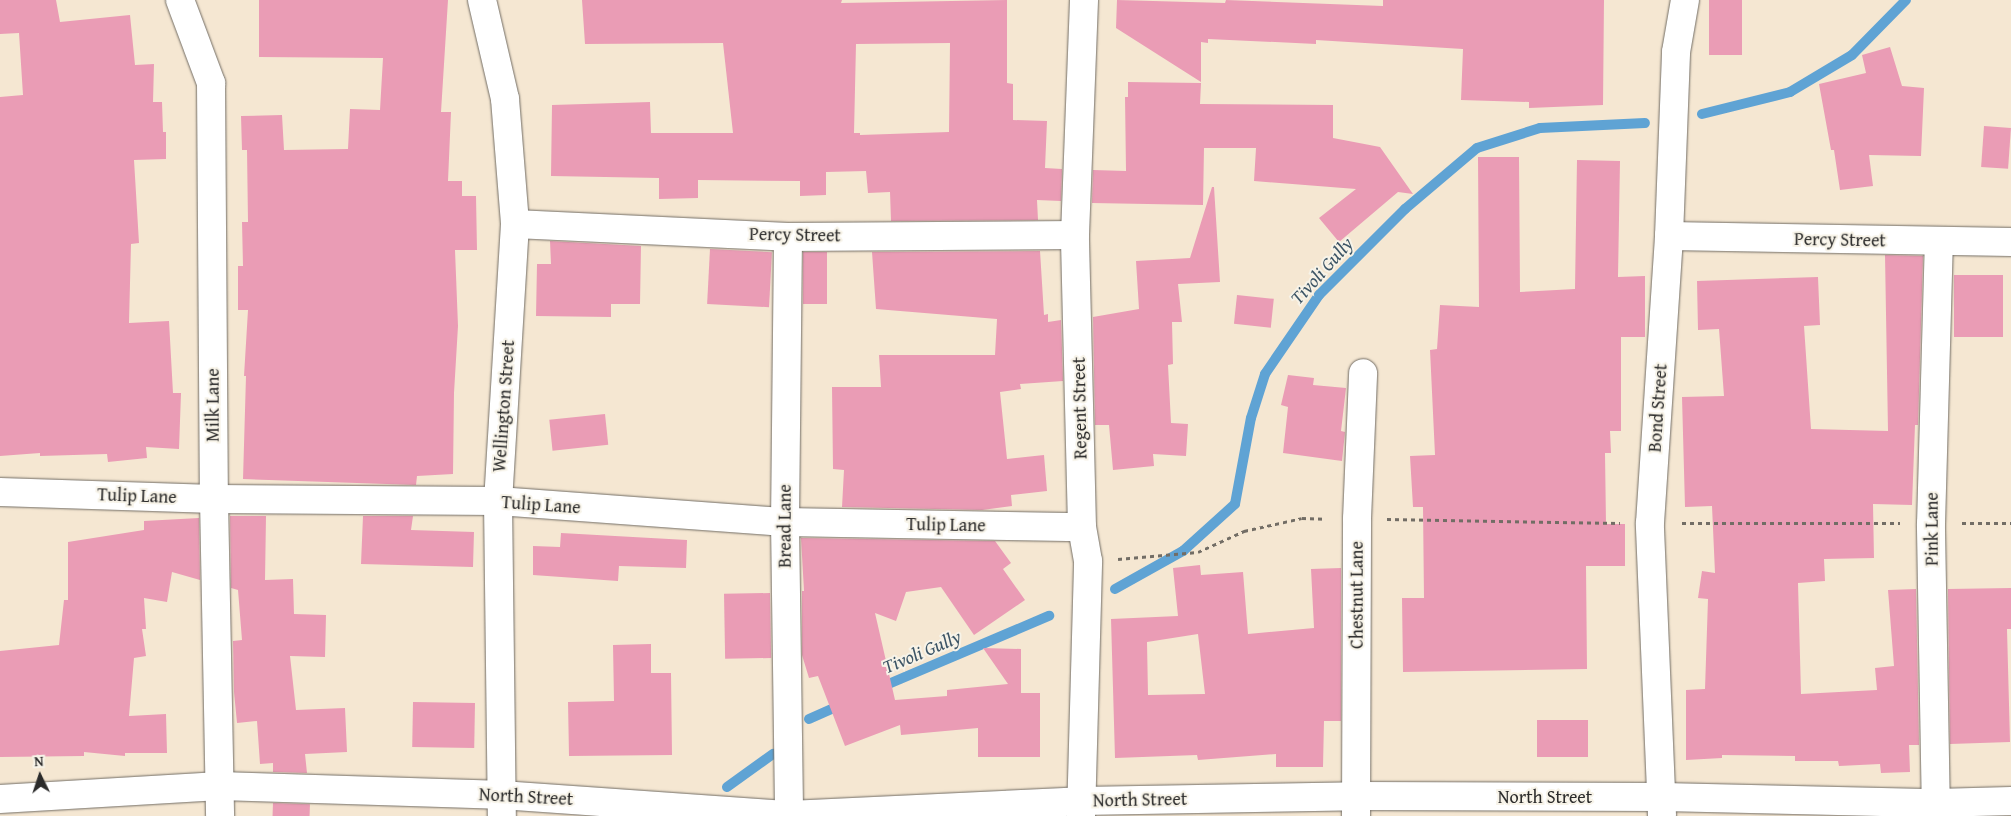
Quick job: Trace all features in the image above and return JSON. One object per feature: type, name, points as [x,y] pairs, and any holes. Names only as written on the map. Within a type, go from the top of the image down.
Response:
[{"type":"street","name":"Milk Lane","points":[[180,0],[212,83],[214,499],[220,816]]},
{"type":"street","name":"Wellington Street","points":[[482,0],[505,100],[515,224],[498,501],[502,806]]},
{"type":"street","name":"Regent Street","points":[[1081,808],[1088,561],[1082,527],[1075,235],[1084,0]]},
{"type":"street","name":"Bond Street","points":[[1662,806],[1650,523],[1669,236],[1676,52],[1685,0]]},
{"type":"street","name":"Percy Street","points":[[515,224],[788,237],[1075,235]]},
{"type":"street","name":"Percy Street","points":[[1669,236],[2011,242]]},
{"type":"street","name":"Bread Lane","points":[[788,237],[785,522],[789,816]]},
{"type":"street","name":"Pink Lane","points":[[1936,810],[1931,524],[1939,242]]},
{"type":"street","name":"Chestnut Lane","points":[[1356,806],[1358,519],[1363,373]]},
{"type":"street","name":"Tulip Lane","points":[[0,492],[214,499],[498,501],[785,522],[1082,527]]},
{"type":"street","name":"North Street","points":[[0,799],[220,786],[502,806],[789,816],[1081,808],[1356,806],[1662,806],[1936,810],[2011,801]]},
{"type":"path","points":[[1152,556],[1198,552],[1244,531],[1302,518],[1650,523],[2011,523]]},
{"type":"building","points":[[0,0],[56,0],[60,22],[130,15],[135,65],[154,64],[153,102],[162,102],[163,132],[166,132],[166,159],[134,160],[139,243],[131,244],[129,323],[169,321],[173,393],[181,393],[179,449],[146,447],[147,458],[108,462],[107,454],[40,456],[40,453],[0,456],[0,97],[23,95],[19,33],[0,34]]},
{"type":"building","points":[[259,0],[448,0],[441,112],[451,112],[448,181],[462,181],[462,196],[476,196],[477,250],[455,250],[458,326],[454,393],[453,474],[417,476],[416,485],[243,479],[246,376],[244,376],[248,310],[238,310],[238,266],[243,266],[242,222],[248,222],[247,150],[242,150],[241,116],[282,115],[284,150],[348,149],[350,109],[380,110],[383,58],[259,57]]},
{"type":"building","points":[[582,0],[842,0],[841,3],[1007,0],[1007,83],[1013,84],[1013,120],[1047,121],[1045,168],[1062,169],[1061,201],[1037,200],[1038,220],[891,221],[890,192],[868,193],[866,171],[826,172],[826,195],[800,196],[800,181],[698,180],[698,198],[659,199],[659,178],[551,176],[552,105],[650,102],[651,133],[733,133],[723,43],[585,44]],"holes":[[[950,43],[949,132],[860,135],[860,133],[854,133],[856,44]]]},
{"type":"building","points":[[1117,0],[1225,3],[1226,0],[1383,6],[1383,0],[1604,0],[1603,105],[1529,108],[1529,102],[1461,100],[1463,49],[1316,40],[1316,44],[1208,39],[1208,43],[1201,42],[1201,82],[1116,28]]},
{"type":"building","points":[[1709,0],[1742,0],[1742,55],[1709,55]]},
{"type":"building","points":[[1890,47],[1902,86],[1924,88],[1921,156],[1869,155],[1873,186],[1840,190],[1834,150],[1831,150],[1819,84],[1866,73],[1862,55]]},
{"type":"building","points":[[1128,82],[1201,83],[1200,104],[1333,105],[1333,138],[1380,147],[1413,194],[1398,192],[1339,242],[1319,218],[1356,189],[1254,181],[1256,148],[1204,148],[1203,205],[1092,203],[1093,170],[1126,171],[1125,97],[1128,97]]},
{"type":"building","points":[[1984,126],[2011,128],[2008,169],[1981,167]]},
{"type":"building","points":[[1478,157],[1519,157],[1520,292],[1575,289],[1577,160],[1620,161],[1618,277],[1645,276],[1645,337],[1621,337],[1621,431],[1610,431],[1611,453],[1605,453],[1606,524],[1625,524],[1625,566],[1586,566],[1587,669],[1403,672],[1402,598],[1424,598],[1423,507],[1413,507],[1410,456],[1435,455],[1430,350],[1437,349],[1440,305],[1479,307]]},
{"type":"building","points":[[1212,187],[1214,187],[1220,282],[1178,284],[1182,322],[1172,322],[1173,364],[1168,365],[1171,423],[1188,424],[1186,456],[1153,454],[1154,466],[1113,470],[1109,425],[1095,425],[1093,317],[1139,309],[1136,261],[1190,258]]},
{"type":"building","points":[[550,241],[641,246],[640,304],[611,304],[611,317],[536,316],[537,264],[551,264]]},
{"type":"building","points":[[710,249],[772,252],[769,307],[707,304]]},
{"type":"building","points":[[1040,251],[1044,315],[1048,314],[1048,322],[1061,320],[1063,381],[1020,384],[1021,389],[1000,392],[1007,459],[1044,455],[1047,491],[1011,495],[1012,506],[982,510],[842,507],[844,470],[833,469],[832,387],[881,387],[879,355],[995,355],[997,319],[876,309],[872,252]]},
{"type":"building","points":[[803,252],[827,252],[827,304],[803,304]]},
{"type":"building","points":[[1885,255],[1923,256],[1918,425],[1915,425],[1912,505],[1873,504],[1874,558],[1824,559],[1825,581],[1798,583],[1801,694],[1877,690],[1875,668],[1894,666],[1888,590],[1916,589],[1919,745],[1909,745],[1910,772],[1881,773],[1880,764],[1839,766],[1838,761],[1795,761],[1795,756],[1722,755],[1722,758],[1686,760],[1686,690],[1705,689],[1708,599],[1698,598],[1702,571],[1715,573],[1712,506],[1685,507],[1682,397],[1724,396],[1719,329],[1698,330],[1697,281],[1818,277],[1820,325],[1804,326],[1811,429],[1888,431]]},
{"type":"building","points":[[1954,275],[2003,275],[2003,337],[1954,337]]},
{"type":"building","points":[[1237,295],[1274,299],[1271,328],[1234,324]]},
{"type":"building","points":[[1288,375],[1314,378],[1313,385],[1346,388],[1341,431],[1345,432],[1342,461],[1283,453],[1288,407],[1281,405]]},
{"type":"building","points":[[605,414],[608,445],[553,451],[549,420]]},
{"type":"building","points":[[230,516],[266,516],[265,580],[293,579],[294,614],[326,615],[325,657],[290,656],[296,710],[345,708],[347,752],[305,754],[307,773],[273,772],[273,763],[260,764],[257,721],[237,723],[233,641],[242,640],[238,590],[231,588]]},
{"type":"building","points":[[363,516],[413,516],[411,530],[474,532],[473,567],[361,564]]},
{"type":"building","points":[[199,518],[200,580],[172,572],[167,602],[144,598],[146,629],[142,629],[146,656],[134,658],[129,716],[166,714],[167,753],[125,753],[125,756],[84,752],[84,756],[0,757],[0,651],[59,645],[64,600],[68,600],[68,542],[144,530],[144,521]]},
{"type":"building","points":[[561,533],[687,540],[686,568],[619,566],[618,581],[533,575],[533,546],[560,547]]},
{"type":"building","points":[[801,538],[995,541],[1011,563],[1003,569],[1025,600],[974,635],[941,587],[906,592],[896,621],[875,613],[895,700],[947,696],[947,690],[1008,684],[983,648],[1021,649],[1021,693],[1040,693],[1040,757],[978,757],[978,728],[901,735],[900,725],[845,746],[818,676],[809,678],[802,655],[802,591],[804,591]]},
{"type":"building","points":[[1200,565],[1201,575],[1243,572],[1248,634],[1314,628],[1311,569],[1341,568],[1341,721],[1324,721],[1323,767],[1276,767],[1276,754],[1198,760],[1197,755],[1115,758],[1111,619],[1178,616],[1173,568]],"holes":[[[1198,634],[1205,694],[1148,695],[1147,642]]]},
{"type":"building","points":[[2011,588],[2011,629],[2007,629],[2010,742],[1950,744],[1948,589]]},
{"type":"building","points":[[770,593],[771,658],[725,659],[724,594]]},
{"type":"building","points":[[651,644],[651,673],[671,673],[672,755],[569,756],[568,702],[614,701],[613,645]]},
{"type":"building","points":[[413,702],[475,703],[474,748],[412,747]]},
{"type":"building","points":[[1537,720],[1588,720],[1588,757],[1537,757]]},
{"type":"building","points":[[273,803],[310,804],[310,816],[273,816]]},
{"type":"waterway","name":"Tivoli Gully","points":[[1702,114],[1790,92],[1852,55],[1906,0]]},
{"type":"waterway","name":"Tivoli Gully","points":[[1115,589],[1183,551],[1235,504],[1251,418],[1265,374],[1319,295],[1405,209],[1477,148],[1540,128],[1645,123]]},
{"type":"waterway","name":"Tivoli Gully","points":[[879,688],[1049,616]]},
{"type":"waterway","name":"Tivoli Gully","points":[[809,719],[843,704]]},
{"type":"waterway","name":"Tivoli Gully","points":[[727,787],[773,754]]}]
